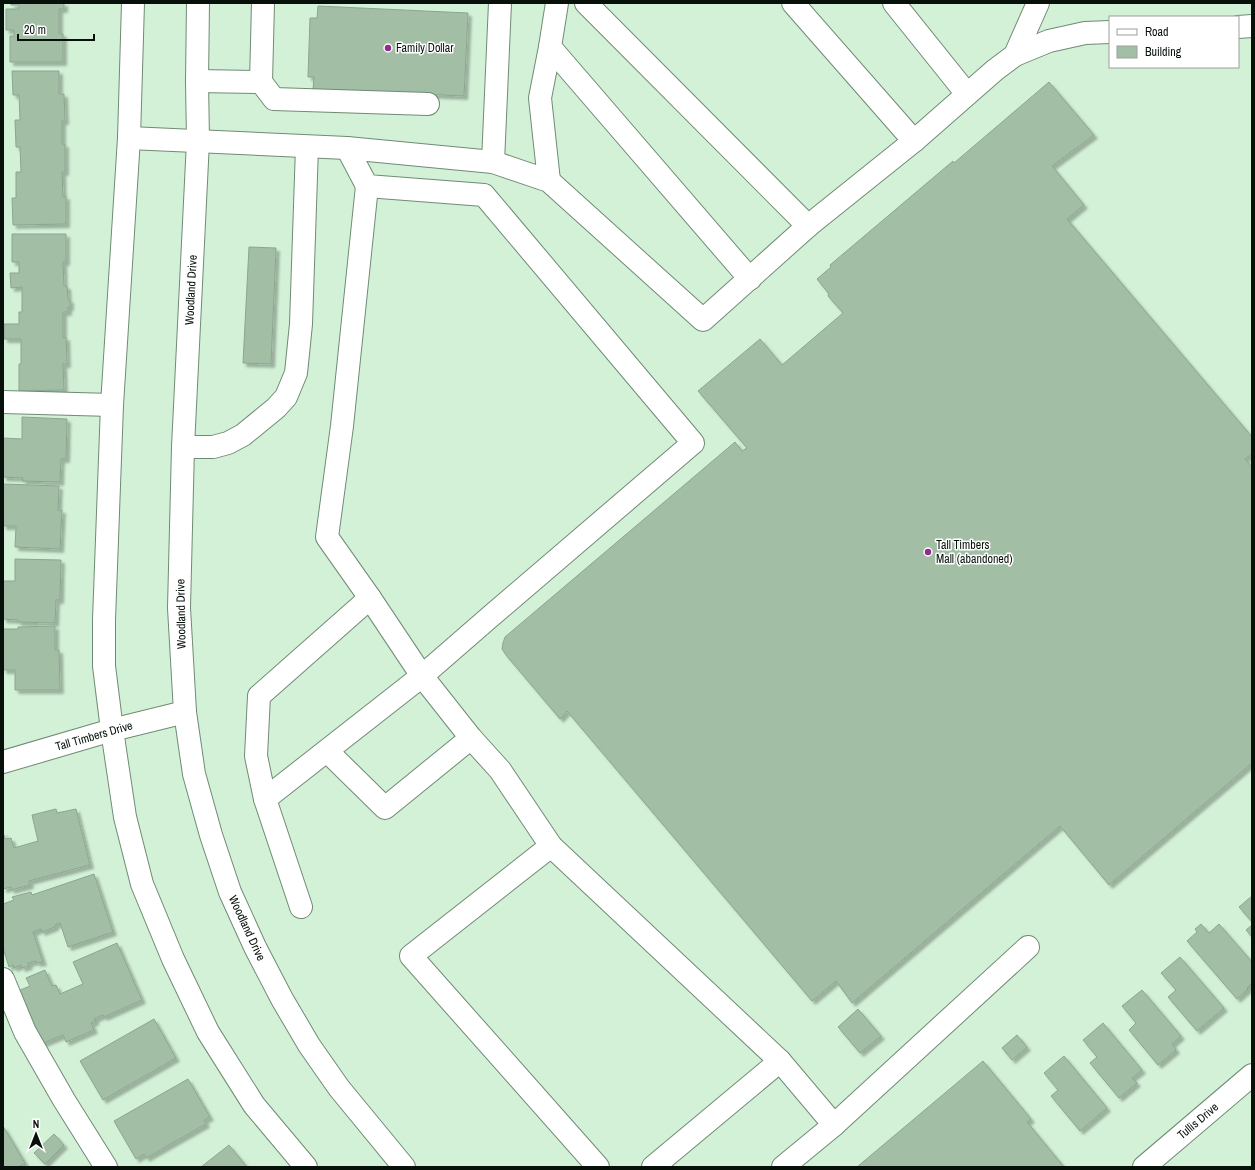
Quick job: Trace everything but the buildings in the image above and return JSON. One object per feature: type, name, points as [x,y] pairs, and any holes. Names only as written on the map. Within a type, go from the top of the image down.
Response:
[{"type":"street","points":[[133,3],[129,138],[112,405],[104,620],[104,666],[112,730],[125,817],[142,884],[174,959],[208,1032],[254,1105],[306,1167]]},
{"type":"street","name":"Woodland Drive","points":[[198,3],[198,141],[183,447],[179,608],[184,712],[194,774],[211,835],[230,892],[255,947],[282,999],[309,1045],[339,1088],[404,1167]]},
{"type":"street","points":[[262,3],[261,82],[274,99],[428,104]]},
{"type":"street","points":[[493,162],[500,3]]},
{"type":"street","points":[[549,181],[540,98],[557,3]]},
{"type":"street","points":[[586,3],[808,226]]},
{"type":"street","points":[[793,3],[914,141]]},
{"type":"street","points":[[894,3],[967,94]]},
{"type":"street","points":[[1014,54],[1038,3]]},
{"type":"street","points":[[1239,27],[1252,26]]},
{"type":"street","points":[[129,138],[347,148],[493,162],[549,181],[703,320],[808,226],[914,141],[1014,54],[1049,41],[1085,33],[1109,32]]},
{"type":"street","points":[[550,46],[750,279]]},
{"type":"street","points":[[197,81],[261,82]]},
{"type":"street","points":[[183,447],[213,447],[228,443],[243,435],[276,408],[286,397],[296,373],[301,324],[307,147]]},
{"type":"street","points":[[347,148],[367,186],[342,426],[327,537],[422,676],[471,738],[500,770],[551,846],[780,1061],[834,1125]]},
{"type":"street","points":[[265,799],[422,676],[694,443],[484,195],[367,186]]},
{"type":"street","points":[[3,402],[112,405]]},
{"type":"street","points":[[301,907],[265,799],[256,756],[259,696],[370,598]]},
{"type":"street","name":"Tall Timbers Drive","points":[[3,762],[112,730],[184,712]]},
{"type":"street","points":[[327,751],[385,808],[471,738]]},
{"type":"street","points":[[551,846],[411,956],[598,1167]]},
{"type":"street","points":[[783,1167],[834,1125],[1028,947]]},
{"type":"street","points":[[3,979],[25,1032],[64,1100],[106,1167]]},
{"type":"street","points":[[653,1167],[780,1061]]},
{"type":"street","name":"Tullis Drive","points":[[1144,1167],[1252,1075]]},
{"type":"place","name":"Family Dollar","points":[[388,48]]},
{"type":"place","name":"Tall Timbers Mall (abandoned)","points":[[928,552]]}]
